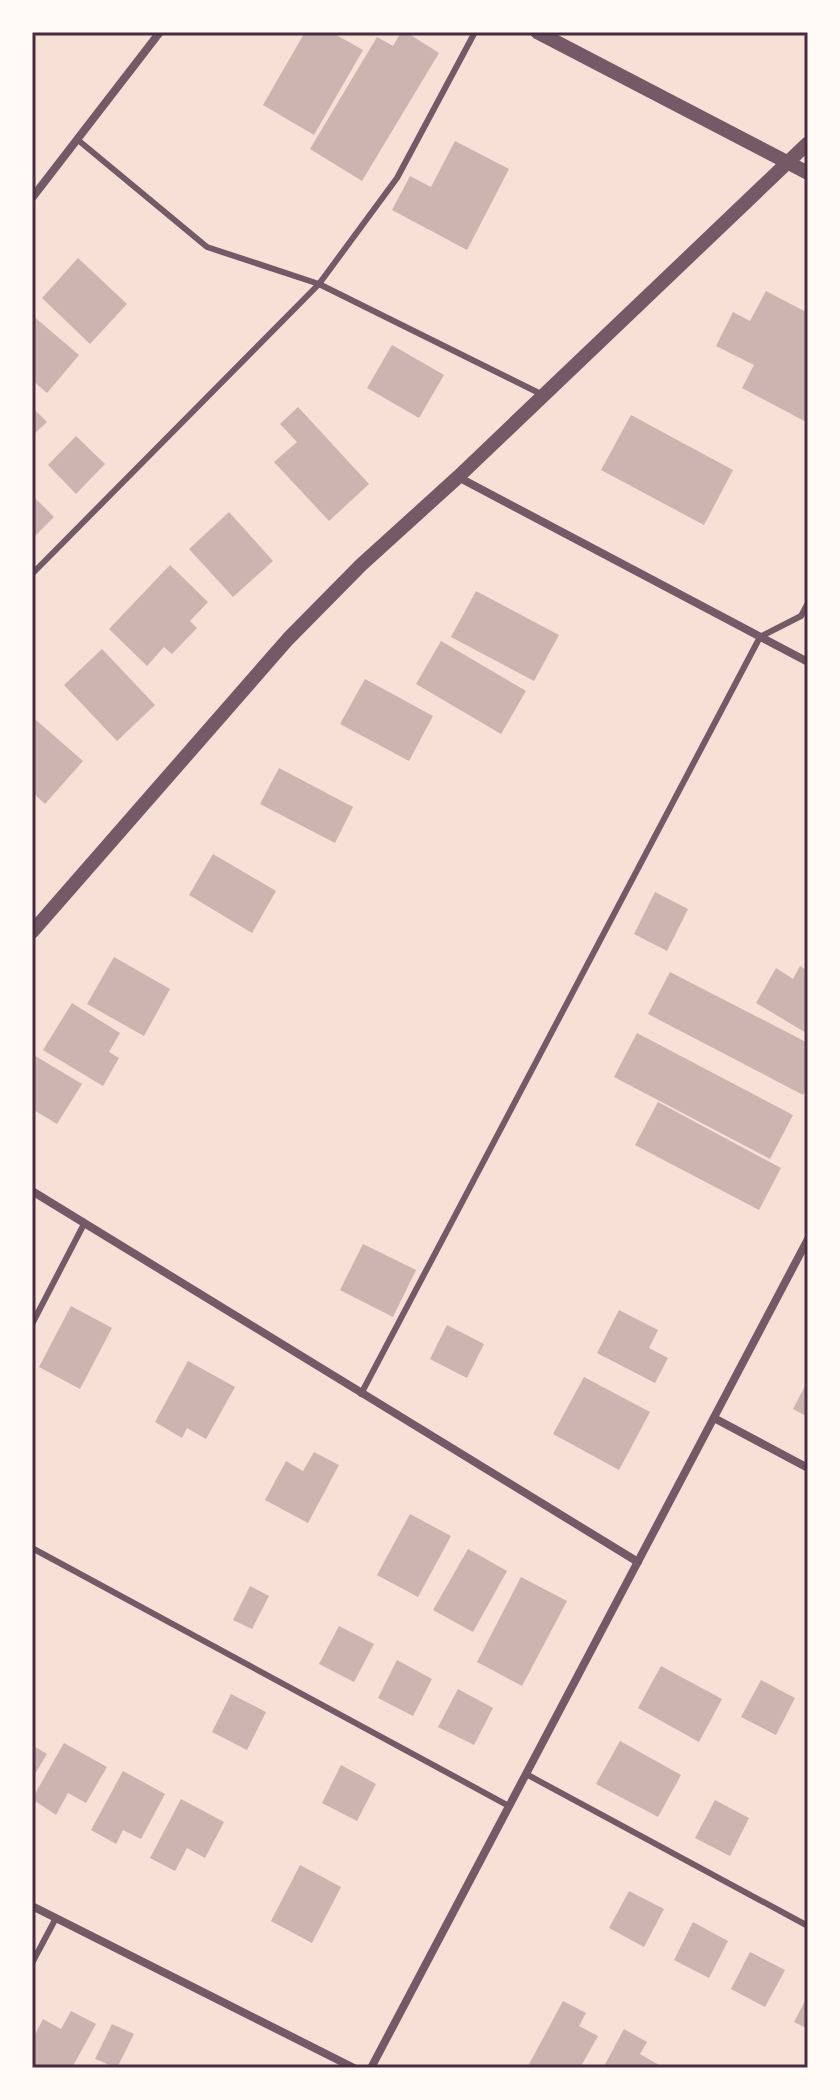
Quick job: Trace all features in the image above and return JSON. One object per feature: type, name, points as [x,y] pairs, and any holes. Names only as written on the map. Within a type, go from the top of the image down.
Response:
[{"type":"street","points":[[32,198],[160,32]]},
{"type":"street","points":[[537,32],[808,173]]},
{"type":"street","points":[[32,932],[288,639],[361,565],[458,477],[808,143]]},
{"type":"street","points":[[458,477],[808,662]]},
{"type":"street","points":[[32,1191],[638,1562]]},
{"type":"street","points":[[371,2068],[808,1239]]},
{"type":"street","points":[[714,1418],[808,1468]]},
{"type":"street","points":[[32,1906],[354,2068]]},
{"type":"lane","points":[[32,574],[319,284],[397,178],[475,32]]},
{"type":"lane","points":[[78,140],[207,247],[319,284],[543,395]]},
{"type":"lane","points":[[361,1394],[760,637],[801,616],[808,603]]},
{"type":"lane","points":[[32,1324],[84,1224]]},
{"type":"lane","points":[[32,1548],[509,1806]]},
{"type":"lane","points":[[526,1774],[808,1926]]},
{"type":"lane","points":[[32,1963],[56,1918]]},
{"type":"building","points":[[305,32],[331,32],[363,50],[314,135],[263,105]]},
{"type":"building","points":[[401,32],[406,32],[439,53],[362,181],[310,149],[377,37],[393,46]]},
{"type":"building","points":[[455,141],[509,169],[467,250],[392,210],[410,176],[431,187]]},
{"type":"building","points":[[78,258],[127,304],[90,344],[42,298]]},
{"type":"building","points":[[766,291],[808,313],[808,423],[742,388],[754,365],[716,346],[733,312],[750,321]]},
{"type":"building","points":[[32,315],[79,355],[47,393],[32,380]]},
{"type":"building","points":[[392,345],[444,375],[419,418],[367,388]]},
{"type":"building","points":[[32,407],[47,422],[32,436]]},
{"type":"building","points":[[298,407],[369,484],[329,521],[274,462],[297,442],[280,424]]},
{"type":"building","points":[[631,415],[733,470],[704,525],[601,470]]},
{"type":"building","points":[[76,436],[105,464],[76,494],[48,465]]},
{"type":"building","points":[[32,495],[54,517],[32,539]]},
{"type":"building","points":[[229,512],[273,561],[233,597],[189,549]]},
{"type":"building","points":[[170,565],[208,602],[190,621],[197,628],[172,654],[164,647],[147,666],[109,629]]},
{"type":"building","points":[[476,591],[559,635],[534,681],[451,637]]},
{"type":"building","points":[[441,641],[526,691],[501,734],[416,684]]},
{"type":"building","points":[[102,649],[155,705],[117,741],[64,685]]},
{"type":"building","points":[[365,679],[433,716],[409,761],[340,724]]},
{"type":"building","points":[[36,720],[83,761],[45,804],[32,792],[32,725]]},
{"type":"building","points":[[279,768],[353,807],[335,843],[260,804]]},
{"type":"building","points":[[213,854],[276,891],[252,933],[189,895]]},
{"type":"building","points":[[655,892],[688,909],[667,951],[634,934]]},
{"type":"building","points":[[114,957],[170,989],[144,1036],[87,1004]]},
{"type":"building","points":[[800,966],[808,971],[808,1034],[756,1003],[776,968],[793,979]]},
{"type":"building","points":[[670,972],[808,1043],[808,1085],[803,1095],[648,1014]]},
{"type":"building","points":[[72,1003],[120,1033],[109,1052],[119,1058],[103,1086],[43,1050]]},
{"type":"building","points":[[637,1033],[793,1115],[770,1159],[614,1077]]},
{"type":"building","points":[[32,1054],[82,1084],[57,1124],[32,1109]]},
{"type":"building","points":[[658,1102],[781,1168],[759,1210],[635,1145]]},
{"type":"building","points":[[363,1244],[416,1270],[393,1317],[340,1290]]},
{"type":"building","points":[[71,1306],[112,1328],[80,1389],[39,1367]]},
{"type":"building","points":[[619,1310],[658,1330],[649,1348],[668,1358],[655,1383],[597,1353]]},
{"type":"building","points":[[447,1325],[484,1344],[467,1378],[430,1359]]},
{"type":"building","points":[[188,1361],[235,1387],[206,1439],[187,1428],[182,1438],[155,1422]]},
{"type":"building","points":[[584,1377],[650,1412],[619,1470],[553,1434]]},
{"type":"building","points":[[808,1380],[808,1417],[793,1409]]},
{"type":"building","points":[[314,1452],[339,1465],[308,1523],[265,1500],[286,1461],[303,1471]]},
{"type":"building","points":[[410,1514],[451,1536],[418,1597],[377,1575]]},
{"type":"building","points":[[468,1549],[507,1571],[473,1632],[433,1610]]},
{"type":"building","points":[[521,1577],[567,1601],[522,1686],[477,1662]]},
{"type":"building","points":[[250,1586],[269,1596],[252,1629],[233,1620]]},
{"type":"building","points":[[339,1626],[374,1644],[354,1682],[319,1664]]},
{"type":"building","points":[[397,1660],[432,1679],[413,1716],[378,1698]]},
{"type":"building","points":[[661,1666],[722,1699],[699,1742],[638,1708]]},
{"type":"building","points":[[761,1680],[795,1698],[776,1735],[741,1717]]},
{"type":"building","points":[[458,1689],[493,1708],[474,1745],[438,1727]]},
{"type":"building","points":[[231,1694],[266,1712],[247,1750],[212,1732]]},
{"type":"building","points":[[620,1741],[681,1775],[658,1817],[596,1784]]},
{"type":"building","points":[[64,1743],[107,1767],[86,1803],[68,1793],[56,1815],[32,1799]]},
{"type":"building","points":[[32,1745],[47,1754],[32,1779]]},
{"type":"building","points":[[341,1765],[376,1784],[357,1821],[322,1803]]},
{"type":"building","points":[[123,1771],[165,1794],[141,1839],[123,1830],[116,1844],[91,1830]]},
{"type":"building","points":[[181,1799],[224,1822],[205,1858],[187,1848],[175,1871],[150,1858]]},
{"type":"building","points":[[715,1800],[749,1818],[730,1856],[695,1838]]},
{"type":"building","points":[[300,1865],[341,1887],[312,1943],[271,1921]]},
{"type":"building","points":[[629,1891],[664,1909],[644,1947],[609,1928]]},
{"type":"building","points":[[693,1922],[728,1941],[709,1978],[674,1960]]},
{"type":"building","points":[[750,1952],[785,1970],[765,2007],[731,1989]]},
{"type":"building","points":[[808,1995],[808,2029],[794,2022]]},
{"type":"building","points":[[563,2001],[586,2013],[579,2026],[598,2036],[580,2068],[527,2068]]},
{"type":"building","points":[[71,2011],[96,2024],[72,2068],[40,2068],[32,2064],[32,2040],[43,2019],[61,2029]]},
{"type":"building","points":[[112,2024],[134,2034],[117,2068],[95,2059]]},
{"type":"building","points":[[624,2029],[647,2042],[640,2054],[659,2065],[657,2068],[603,2068]]}]
